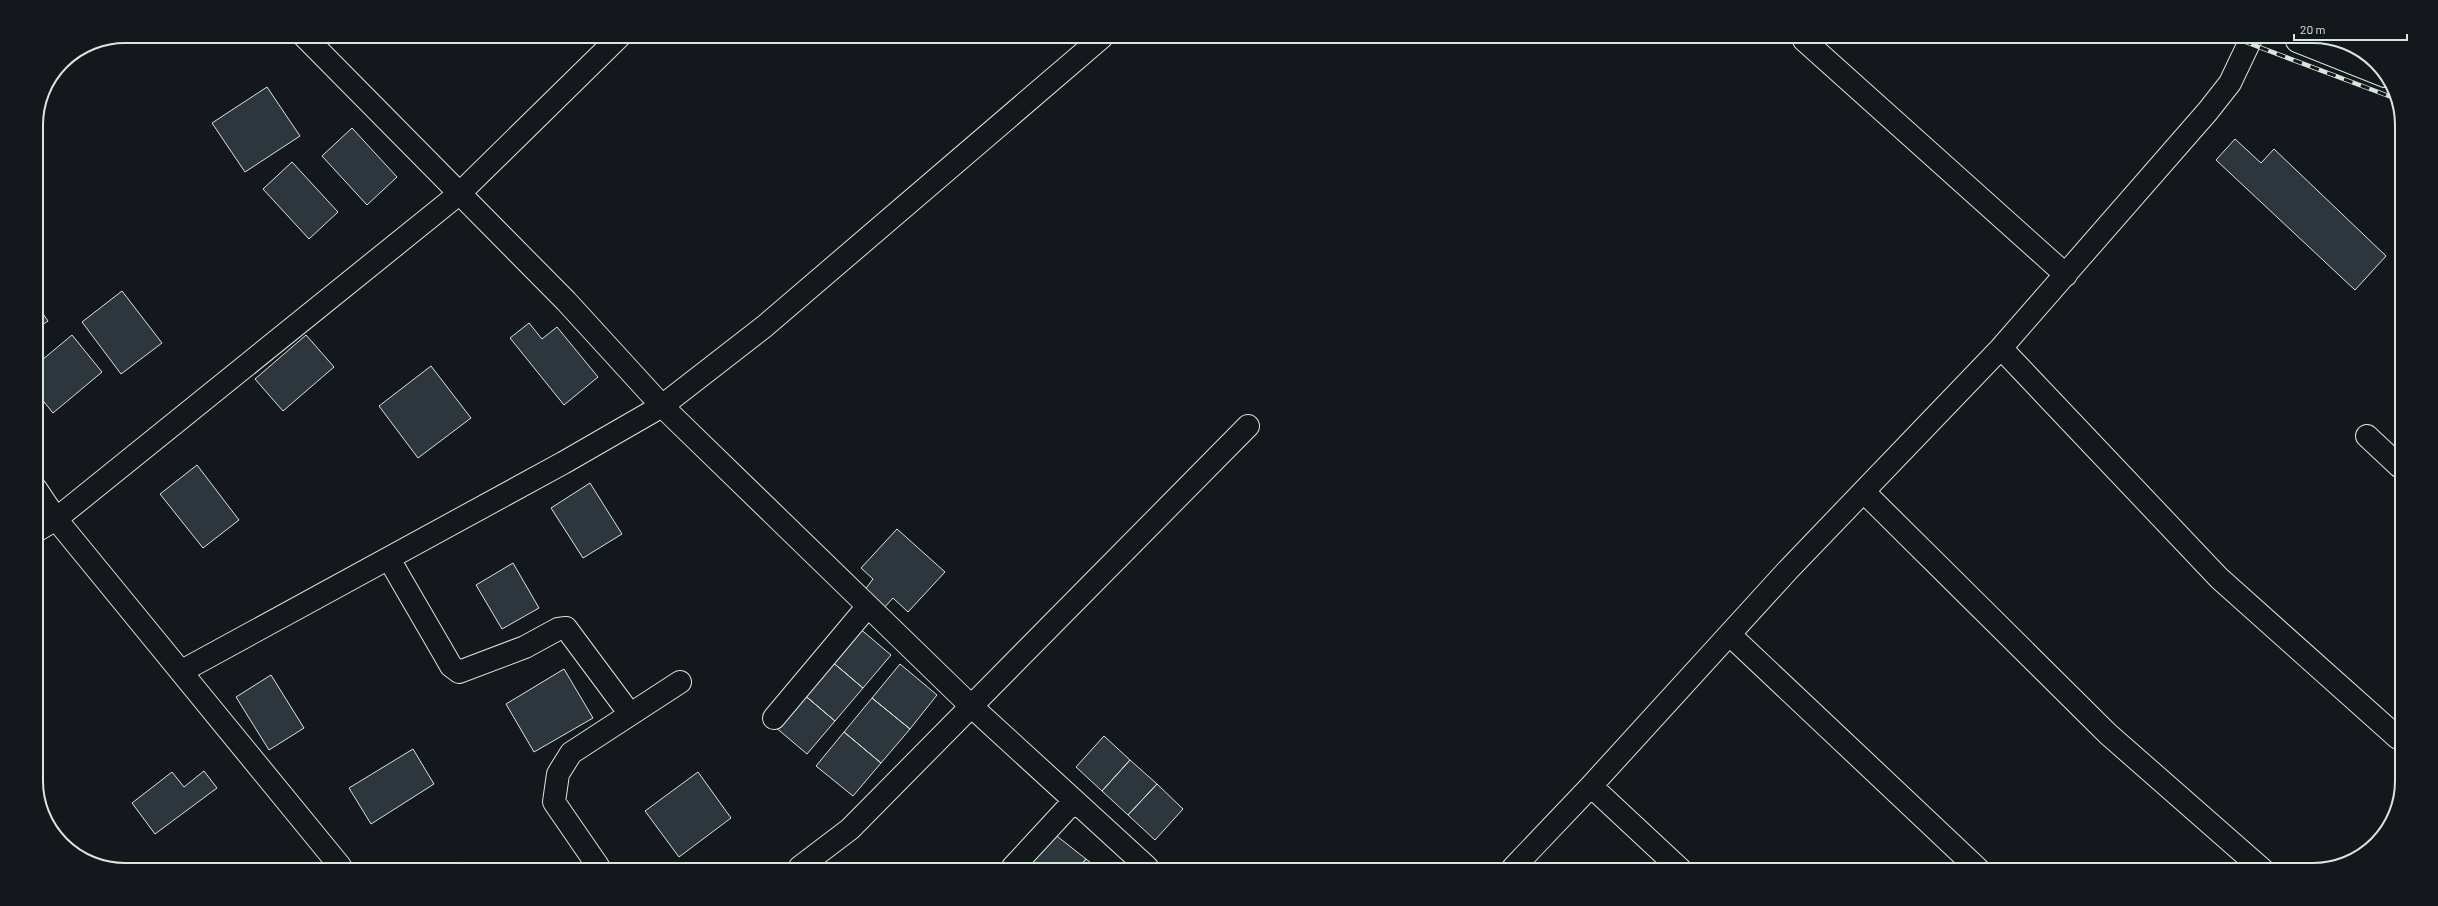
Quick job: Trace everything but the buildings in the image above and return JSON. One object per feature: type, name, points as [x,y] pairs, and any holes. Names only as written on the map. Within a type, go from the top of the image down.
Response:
[{"type":"street","points":[[311,43],[566,301],[662,406],[971,706],[1141,863]]},
{"type":"street","points":[[43,527],[56,519],[460,194],[613,43]]},
{"type":"street","points":[[182,672],[389,559],[662,406],[697,381],[771,321],[1095,43]]},
{"type":"street","points":[[1807,43],[2066,275]]},
{"type":"street","points":[[1518,863],[1591,786],[1788,570],[2001,348],[2208,111],[2230,83],[2249,43]]},
{"type":"street","points":[[2302,43],[2376,72]]},
{"type":"street","points":[[2001,348],[2219,578],[2395,735]]},
{"type":"street","points":[[805,863],[850,829],[1248,426]]},
{"type":"street","points":[[2367,436],[2395,461]]},
{"type":"street","points":[[1864,492],[2108,734],[2255,863]]},
{"type":"street","points":[[43,500],[56,519],[338,863]]},
{"type":"street","points":[[389,559],[442,652],[452,666],[459,672],[525,647],[558,629],[566,628],[630,714]]},
{"type":"street","points":[[774,718],[868,606]]},
{"type":"street","points":[[1730,635],[1972,863]]},
{"type":"street","points":[[596,863],[554,802],[558,774],[571,753],[680,682]]},
{"type":"street","points":[[1591,786],[1674,863]]},
{"type":"street","points":[[1017,863],[1074,801]]},
{"type":"railway","points":[[2248,43],[2390,96]]}]
